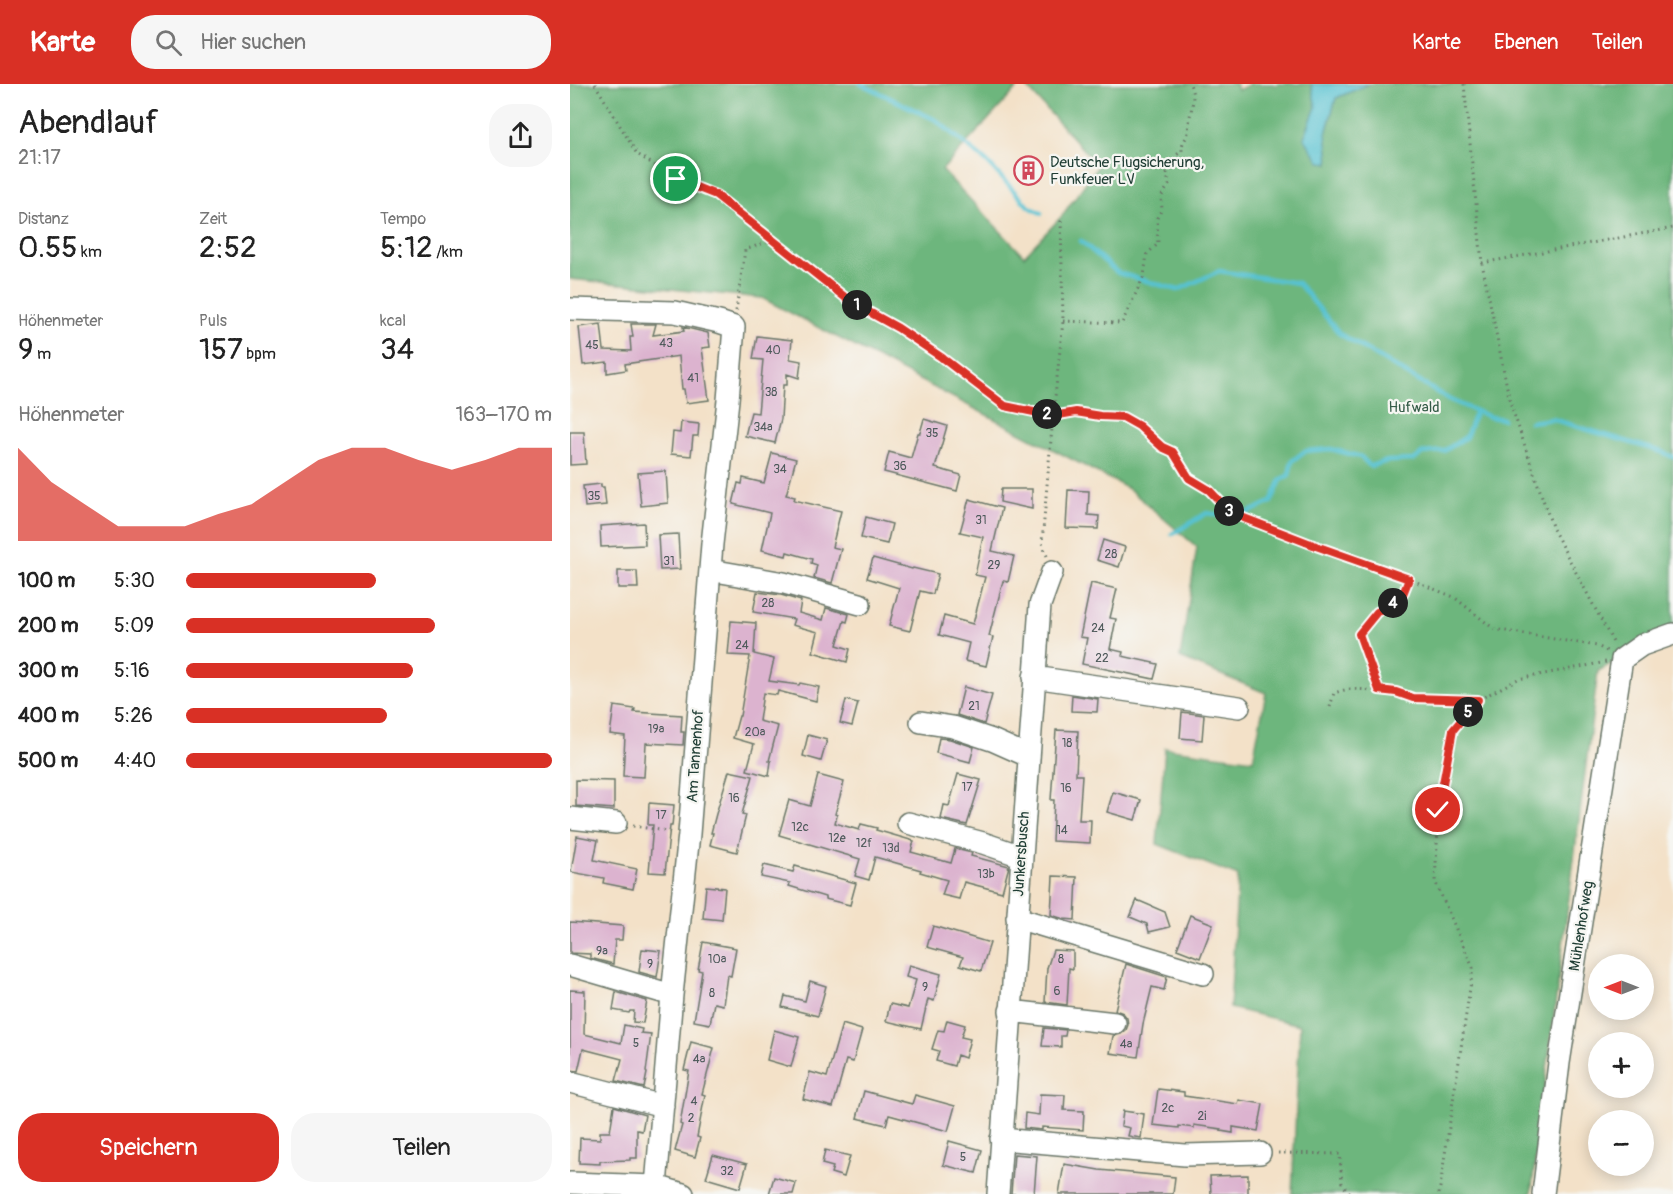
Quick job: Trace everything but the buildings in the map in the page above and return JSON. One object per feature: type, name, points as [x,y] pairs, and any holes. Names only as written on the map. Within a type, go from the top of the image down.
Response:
[{"type":"street","points":[[570,309],[675,312],[727,324]]},
{"type":"street","name":"Am Tannenhof","points":[[656,1186],[672,995],[689,834],[727,324]]},
{"type":"street","points":[[710,570],[784,583],[860,604]]},
{"type":"street","name":"Junkersbusch","points":[[998,1194],[1040,605],[1052,572]]},
{"type":"street","points":[[1622,659],[1642,645],[1673,634]]},
{"type":"street","name":"Mühlenhofweg","points":[[1543,1194],[1559,1063],[1622,659]]},
{"type":"street","points":[[1034,677],[1239,707]]},
{"type":"street","points":[[921,723],[953,727],[992,740],[1028,756]]},
{"type":"street","points":[[570,818],[616,823]]},
{"type":"street","points":[[908,824],[983,843],[1021,856]]},
{"type":"street","points":[[1017,918],[1203,974]]},
{"type":"street","points":[[570,965],[672,995]]},
{"type":"street","points":[[1010,1011],[1115,1023]]},
{"type":"street","points":[[570,1082],[663,1106]]},
{"type":"street","points":[[1001,1139],[1185,1155],[1260,1153]]},
{"type":"street","points":[[570,1183],[656,1186],[683,1194]]},
{"type":"path","points":[[595,84],[637,154],[676,179],[716,195],[851,302],[898,328],[941,357],[1005,406],[1053,416],[1076,412],[1123,417],[1139,426],[1162,447],[1173,452],[1189,478],[1209,490],[1231,513],[1454,597],[1494,629],[1597,646],[1622,659]]},
{"type":"path","points":[[1063,321],[1122,323],[1144,276],[1147,254],[1158,244],[1157,218],[1162,209],[1161,197],[1169,186],[1167,173],[1175,165],[1175,156],[1182,151],[1182,142],[1188,133],[1194,98],[1190,84]]},
{"type":"path","points":[[1464,84],[1482,263],[1510,402],[1553,529],[1622,659]]},
{"type":"path","points":[[1052,572],[1042,543],[1063,321],[1060,217]]},
{"type":"path","points":[[1482,263],[1673,228]]},
{"type":"path","points":[[727,324],[745,249],[772,240]]},
{"type":"path","points":[[1379,690],[1359,634],[1377,612],[1401,599],[1409,579]]},
{"type":"path","points":[[1439,1194],[1473,968],[1435,881],[1438,810],[1453,730],[1478,700],[1518,679],[1622,659]]},
{"type":"path","points":[[1330,707],[1334,693],[1348,689],[1396,692],[1413,698],[1478,700]]},
{"type":"path","points":[[616,823],[689,834]]},
{"type":"path","points":[[1260,1153],[1340,1154],[1342,1184],[1351,1194]]},
{"type":"green space","name":"Hufwald","points":[[570,84],[1021,84],[942,170],[1024,256],[1061,217],[1098,166],[1024,84],[1236,84],[1238,90],[1250,84],[1274,84],[1275,86],[1278,84],[1311,84],[1316,107],[1304,138],[1329,163],[1326,134],[1336,98],[1369,84],[1673,84],[1673,633],[1650,642],[1598,671],[1531,1194],[1292,1194],[1300,1025],[1230,1008],[1238,876],[1157,844],[1165,748],[1253,760],[1266,693],[1180,658],[1197,547],[1129,489],[762,298],[570,279]]},
{"type":"water","points":[[1311,84],[1369,84],[1336,98],[1326,133],[1329,163],[1320,162],[1304,138],[1316,107]]},
{"type":"waterway","points":[[861,84],[936,120],[987,162],[1028,206],[1041,213]]},
{"type":"waterway","points":[[1081,241],[1118,273],[1178,290],[1219,271],[1298,283],[1340,334],[1450,400],[1490,417],[1503,419]]},
{"type":"waterway","points":[[1243,515],[1271,502],[1281,480],[1289,475],[1292,461],[1305,451],[1331,449],[1361,457],[1370,466],[1388,461],[1414,460],[1423,453],[1444,451],[1466,437],[1476,411]]},
{"type":"waterway","points":[[1530,422],[1552,419],[1673,457]]},
{"type":"waterway","points":[[1172,534],[1207,513],[1231,517]]},
{"type":"place","name":"Deutsche Flugsicherung, Funkfeuer LV","points":[[1029,171]]},
{"type":"route","points":[[676,179],[716,195],[851,302],[898,328],[941,357],[1005,406],[1053,416],[1076,412],[1123,417],[1139,426],[1162,447],[1173,452],[1189,478],[1209,490],[1231,513],[1409,579],[1401,599],[1377,612],[1359,634],[1379,690],[1396,692],[1413,698],[1478,700],[1453,730],[1438,810]]}]
